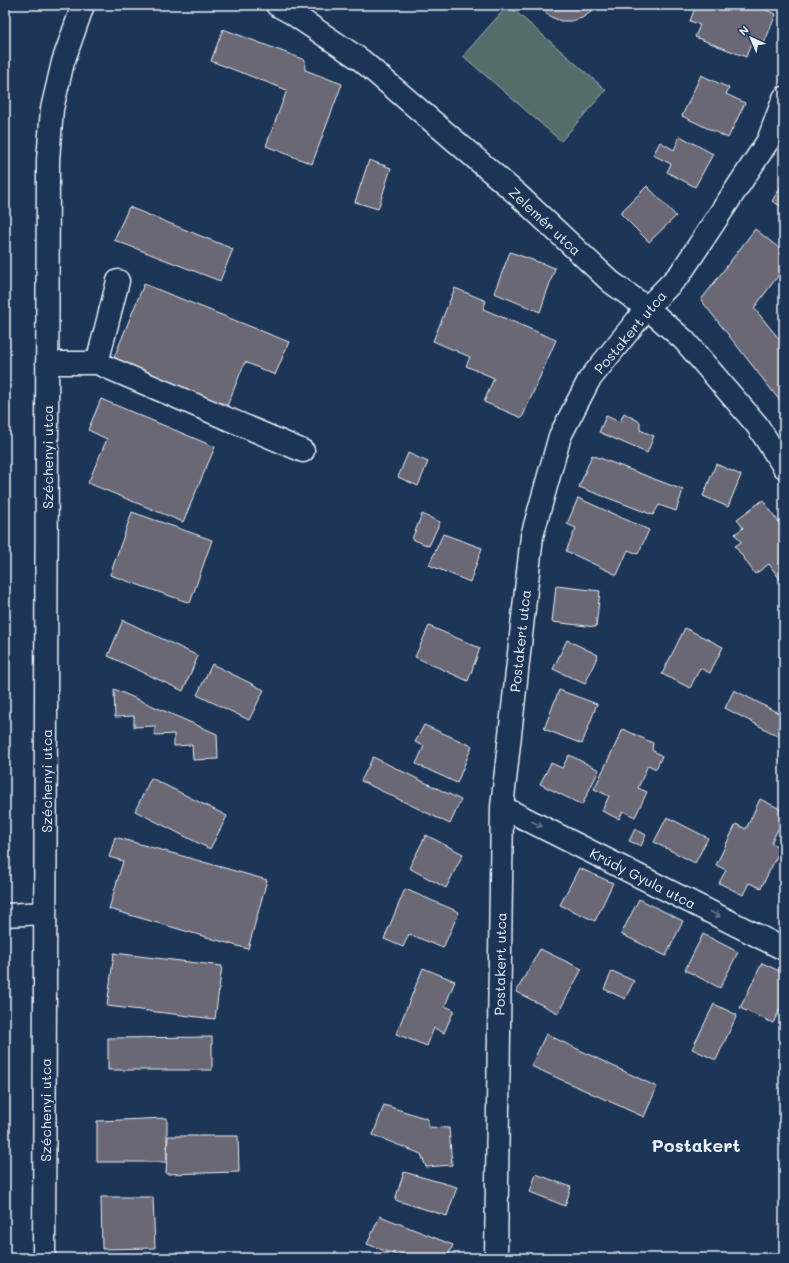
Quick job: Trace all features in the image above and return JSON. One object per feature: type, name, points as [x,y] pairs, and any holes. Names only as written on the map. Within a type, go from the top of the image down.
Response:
[{"type":"street","name":"Széchenyi utca","points":[[44,1258],[48,160],[52,109],[63,62],[83,5]]},
{"type":"street","name":"Zelemér utca","points":[[277,5],[290,12],[361,60],[517,194],[611,282],[647,308],[690,346],[757,425],[784,467]]},
{"type":"street","name":"Postakert utca","points":[[496,1258],[502,807],[532,536],[560,436],[589,380],[647,308],[680,274],[768,141],[784,98]]},
{"type":"street","points":[[97,363],[118,281]]},
{"type":"street","points":[[47,364],[97,363],[303,451]]},
{"type":"street","name":"Krúdy Gyula utca","points":[[502,807],[784,949]]},
{"type":"street","points":[[5,915],[45,913]]},
{"type":"green space","points":[[508,5],[606,90],[561,141],[463,56]]},
{"type":"building","points":[[540,5],[596,5],[591,12],[582,18],[571,21],[561,21],[551,17]]},
{"type":"building","points":[[696,5],[753,5],[776,14],[763,46],[752,41],[746,57],[695,37],[700,25],[690,21]]},
{"type":"building","points":[[223,29],[305,60],[305,70],[342,84],[312,164],[266,146],[287,90],[211,61]]},
{"type":"building","points":[[701,75],[729,88],[726,94],[745,103],[728,138],[682,116]]},
{"type":"building","points":[[680,136],[713,154],[695,187],[667,172],[671,164],[653,155],[660,142],[674,150]]},
{"type":"building","points":[[369,160],[391,168],[378,209],[355,202]]},
{"type":"building","points":[[784,182],[784,208],[772,201]]},
{"type":"building","points":[[647,186],[676,216],[649,242],[620,213]]},
{"type":"building","points":[[129,207],[233,249],[220,281],[114,240]]},
{"type":"building","points":[[755,229],[784,252],[784,268],[754,308],[784,345],[784,406],[701,300]]},
{"type":"building","points":[[510,252],[555,268],[540,312],[494,293]]},
{"type":"building","points":[[144,284],[289,342],[275,375],[245,362],[227,406],[113,360]]},
{"type":"building","points":[[455,288],[486,301],[483,309],[556,340],[522,418],[484,402],[494,378],[466,366],[470,357],[433,341]]},
{"type":"building","points":[[101,399],[215,447],[183,522],[88,483],[107,439],[88,430]]},
{"type":"building","points":[[624,413],[640,422],[640,430],[654,436],[647,453],[599,432],[606,416],[620,422]]},
{"type":"building","points":[[408,453],[428,462],[418,486],[398,477]]},
{"type":"building","points":[[592,455],[683,490],[676,511],[659,505],[653,515],[579,487]]},
{"type":"building","points":[[716,464],[741,475],[728,507],[703,496]]},
{"type":"building","points":[[578,498],[649,530],[638,554],[628,550],[617,575],[566,551],[576,528],[567,524]]},
{"type":"building","points":[[763,500],[784,530],[784,585],[769,564],[755,574],[735,546],[741,542],[735,534],[743,528],[737,519]]},
{"type":"building","points":[[132,512],[212,540],[190,603],[110,575]]},
{"type":"building","points":[[422,514],[440,522],[429,546],[412,539]]},
{"type":"building","points":[[443,534],[482,548],[470,582],[429,565]]},
{"type":"building","points":[[556,586],[600,591],[596,627],[552,622]]},
{"type":"building","points":[[123,620],[198,656],[183,691],[108,656]]},
{"type":"building","points":[[429,626],[480,648],[468,681],[415,657]]},
{"type":"building","points":[[685,628],[723,647],[710,673],[700,668],[690,688],[662,674]]},
{"type":"building","points":[[567,640],[598,655],[585,684],[553,669]]},
{"type":"building","points":[[212,664],[264,690],[249,720],[197,695]]},
{"type":"building","points":[[114,689],[217,734],[218,759],[193,760],[192,745],[174,746],[174,734],[155,735],[155,726],[134,727],[134,716],[115,717]]},
{"type":"building","points":[[559,690],[597,704],[582,744],[544,729]]},
{"type":"building","points":[[734,690],[784,716],[784,739],[725,708]]},
{"type":"building","points":[[424,725],[472,746],[457,783],[416,764],[424,746],[415,742]]},
{"type":"building","points":[[623,729],[653,743],[652,750],[662,756],[656,769],[648,765],[638,788],[647,792],[635,817],[623,811],[619,819],[602,811],[609,796],[594,789]]},
{"type":"building","points":[[569,755],[599,770],[582,805],[540,784],[551,763],[562,768]]},
{"type":"building","points":[[373,757],[461,800],[450,824],[361,781]]},
{"type":"building","points":[[151,778],[227,816],[210,849],[135,811]]},
{"type":"building","points":[[760,799],[784,811],[784,817],[771,843],[781,848],[761,888],[749,883],[743,895],[719,883],[726,870],[716,865],[736,824],[746,829]]},
{"type":"building","points":[[667,817],[708,838],[695,863],[654,842]]},
{"type":"building","points":[[635,829],[646,835],[641,846],[629,841]]},
{"type":"building","points":[[426,835],[463,854],[446,888],[409,868]]},
{"type":"building","points":[[115,837],[267,880],[248,949],[109,909],[123,861],[109,857]]},
{"type":"building","points":[[579,868],[613,883],[595,921],[560,905]]},
{"type":"building","points":[[405,889],[459,912],[443,948],[409,934],[403,947],[384,939]]},
{"type":"building","points":[[639,899],[683,921],[666,956],[621,934]]},
{"type":"building","points":[[703,934],[738,952],[720,988],[685,970]]},
{"type":"building","points":[[540,949],[582,969],[558,1013],[516,992]]},
{"type":"building","points":[[114,953],[222,966],[215,1019],[107,1006]]},
{"type":"building","points":[[762,963],[784,973],[784,1001],[773,1023],[740,1008]]},
{"type":"building","points":[[423,968],[455,981],[445,1006],[454,1010],[444,1033],[434,1028],[427,1046],[396,1034]]},
{"type":"building","points":[[612,971],[634,981],[625,999],[604,989]]},
{"type":"building","points":[[714,1004],[737,1015],[716,1060],[692,1049]]},
{"type":"building","points":[[546,1034],[657,1087],[644,1117],[531,1066]]},
{"type":"building","points":[[212,1037],[212,1070],[108,1070],[108,1038]]},
{"type":"building","points":[[384,1105],[428,1119],[428,1127],[449,1128],[452,1165],[426,1167],[421,1154],[373,1135]]},
{"type":"building","points":[[167,1118],[167,1162],[97,1162],[97,1121]]},
{"type":"building","points":[[168,1136],[238,1136],[239,1172],[166,1174]]},
{"type":"building","points":[[404,1172],[457,1187],[447,1216],[395,1200]]},
{"type":"building","points":[[536,1174],[571,1187],[565,1206],[530,1192]]},
{"type":"building","points":[[101,1197],[153,1197],[155,1248],[102,1249]]},
{"type":"building","points":[[380,1216],[453,1245],[447,1258],[403,1258],[367,1244]]},
{"type":"district","name":"Postakert","points":[[696,1145]]}]
